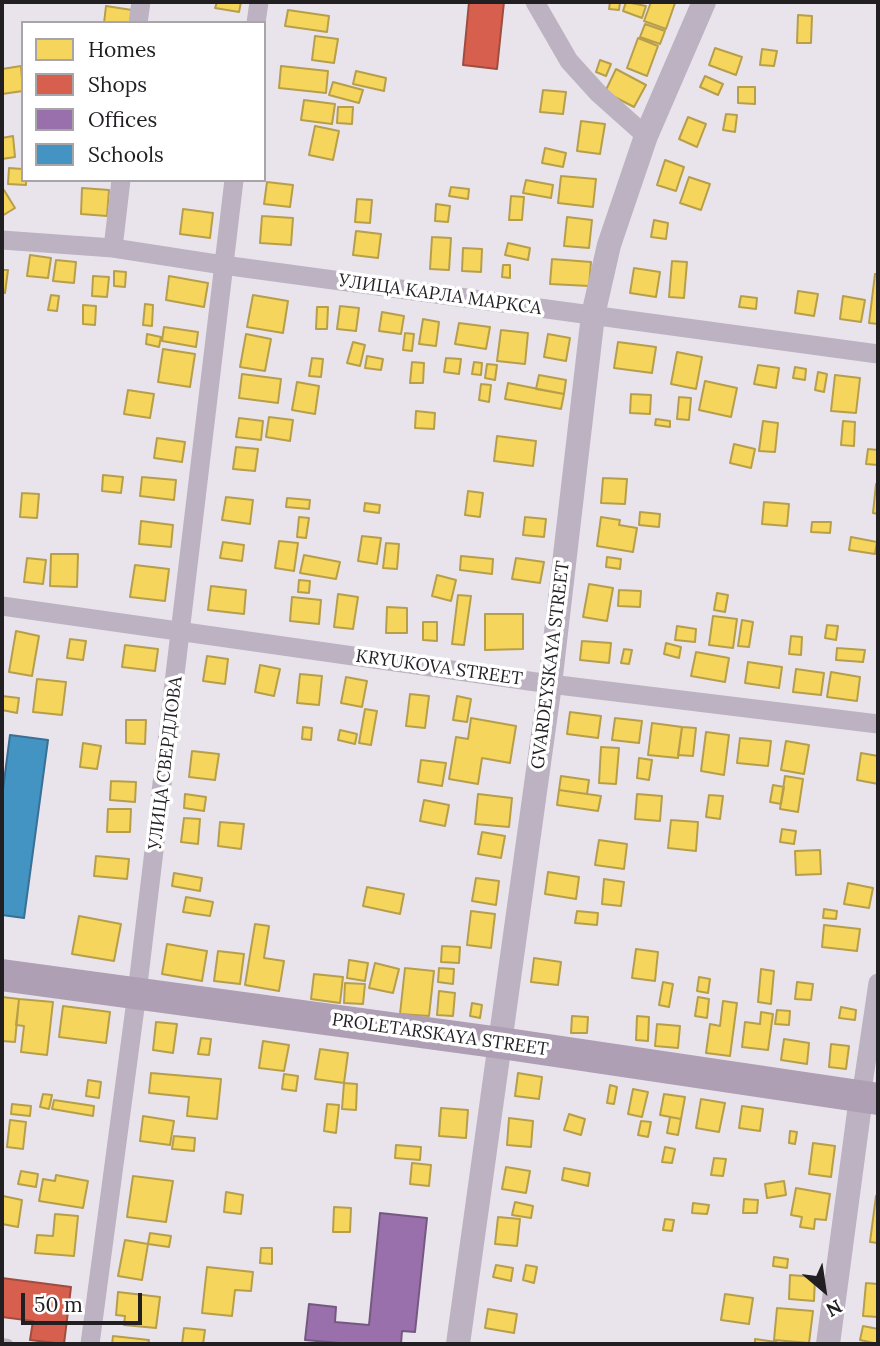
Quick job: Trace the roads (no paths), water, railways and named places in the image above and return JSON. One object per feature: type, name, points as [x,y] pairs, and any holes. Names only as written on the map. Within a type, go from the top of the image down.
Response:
[{"type":"main road","name":"PROLETARSKAYA STREET","points":[[2,975],[500,1043],[869,1098]]},
{"type":"street","points":[[138,21],[141,2]]},
{"type":"street","points":[[256,21],[259,2]]},
{"type":"street","points":[[535,2],[569,61],[599,94],[646,136]]},
{"type":"street","name":"GVARDEYSKAYA STREET","points":[[458,1344],[550,684],[593,315],[609,246],[646,136],[704,2]]},
{"type":"street","points":[[113,248],[121,182]]},
{"type":"street","name":"УЛИЦА СВЕРДЛОВА","points":[[90,1344],[182,633],[234,182]]},
{"type":"street","name":"УЛИЦА КАРЛА МАРКСА","points":[[2,240],[113,248],[878,354]]},
{"type":"street","name":"KRYUKOVA STREET","points":[[2,606],[550,684],[878,723]]},
{"type":"street","points":[[828,1344],[869,1098],[878,983]]},
{"type":"lane","points":[[2,1343],[8,1344]]}]
